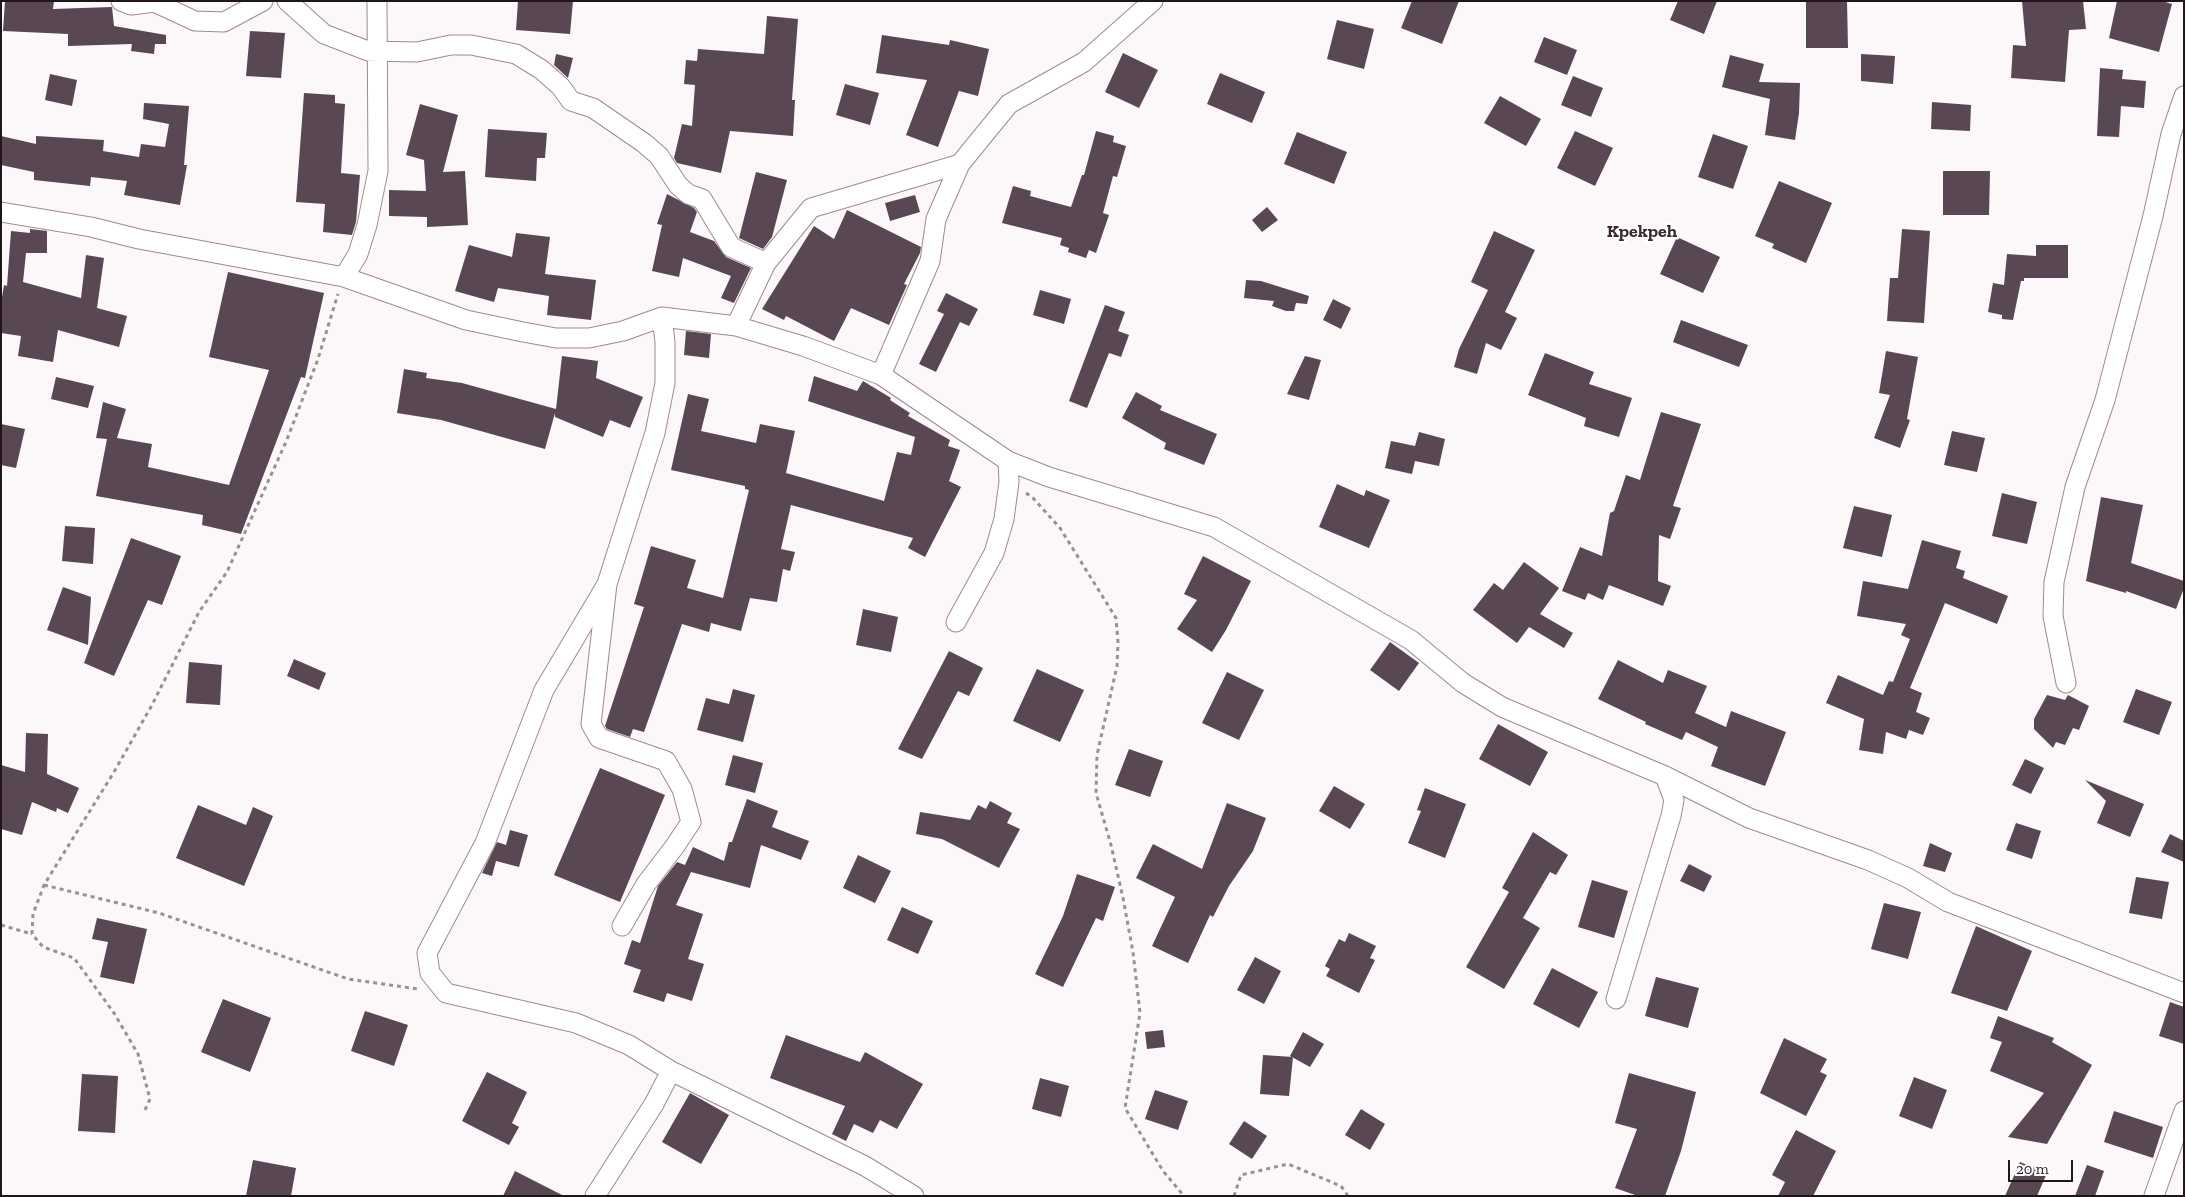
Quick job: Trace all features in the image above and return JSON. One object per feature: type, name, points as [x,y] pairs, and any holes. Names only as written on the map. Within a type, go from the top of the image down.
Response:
[{"type":"street","points":[[121,1],[131,5],[154,2],[195,21],[224,22],[262,1]]},
{"type":"street","points":[[287,1],[324,34],[368,51],[417,52],[452,45],[471,45],[516,54],[548,75],[561,87],[571,101],[593,108],[644,143],[659,156],[678,185],[688,194],[702,198],[730,247],[766,263]]},
{"type":"street","points":[[344,277],[358,254],[367,225],[378,171],[377,1]]},
{"type":"street","points":[[881,376],[930,261],[936,219],[960,164],[1010,104],[1084,62],[1153,1]]},
{"type":"street","points":[[2066,683],[2053,616],[2054,582],[2075,487],[2105,400],[2153,216],[2171,134],[2184,96]]},
{"type":"street","points":[[736,326],[766,263],[811,208],[960,164]]},
{"type":"street","points":[[1,212],[91,227],[344,277],[466,320],[556,338],[589,338],[623,330],[662,317],[736,326],[803,346],[881,376],[1008,461],[1049,477],[1214,527],[1411,640],[1463,683],[1502,707],[1665,776],[1749,818],[1868,860],[1908,878],[1948,902],[2184,994]]},
{"type":"street","points":[[622,926],[646,884],[676,846],[691,822],[682,789],[666,761],[599,738],[591,724],[607,584],[655,433],[664,391],[665,342],[662,317]]},
{"type":"street","points":[[956,622],[994,553],[1004,519],[1009,482],[1008,461]]},
{"type":"street","points":[[607,584],[544,690],[485,843],[427,953],[430,973],[446,993],[576,1023],[629,1045],[671,1071],[865,1166],[914,1196]]},
{"type":"street","points":[[1616,999],[1671,816],[1674,800],[1665,776]]},
{"type":"street","points":[[595,1196],[654,1104],[671,1071]]},
{"type":"street","points":[[2154,1196],[2184,1111]]},
{"type":"path","points":[[32,934],[33,914],[44,885],[114,772],[152,705],[200,612],[227,572],[286,442],[318,359],[344,277]]},
{"type":"path","points":[[1009,482],[1034,498],[1060,528],[1116,618],[1118,666],[1097,754],[1096,793],[1111,845],[1123,898],[1133,952],[1140,1012],[1125,1108],[1163,1172],[1184,1196]]},
{"type":"path","points":[[44,885],[160,912],[348,979],[446,993]]},
{"type":"path","points":[[1,925],[32,934],[43,947],[74,958],[114,1013],[138,1054],[150,1099],[145,1110]]},
{"type":"path","points":[[1234,1196],[1241,1174],[1288,1164],[1341,1186],[1348,1196]]},
{"type":"building","points":[[5,1],[54,1],[53,9],[112,7],[114,26],[166,35],[166,44],[155,44],[154,54],[131,51],[132,44],[68,46],[68,34],[3,31]]},
{"type":"building","points":[[518,1],[573,1],[570,34],[516,30]]},
{"type":"building","points":[[1412,1],[1459,1],[1442,44],[1401,28]]},
{"type":"building","points":[[1678,1],[1717,1],[1704,34],[1670,20]]},
{"type":"building","points":[[1806,1],[1847,1],[1848,48],[1806,48]]},
{"type":"building","points":[[2022,1],[2083,1],[2086,29],[2069,30],[2065,82],[2011,78],[2013,45],[2026,46]]},
{"type":"building","points":[[2117,1],[2162,1],[2172,4],[2159,52],[2109,38]]},
{"type":"building","points":[[767,16],[798,19],[792,100],[795,100],[793,136],[730,131],[721,173],[677,163],[674,158],[682,124],[692,126],[695,85],[684,84],[686,60],[697,61],[698,49],[764,54]]},
{"type":"building","points":[[1337,20],[1374,29],[1364,69],[1327,59]]},
{"type":"building","points":[[250,31],[285,33],[281,78],[246,76]]},
{"type":"building","points":[[882,35],[949,45],[950,40],[989,49],[978,96],[959,91],[938,147],[906,135],[927,80],[876,73]]},
{"type":"building","points":[[1544,37],[1577,50],[1567,75],[1534,62]]},
{"type":"building","points":[[1123,53],[1158,70],[1139,108],[1105,92]]},
{"type":"building","points":[[556,54],[573,58],[568,78],[554,65]]},
{"type":"building","points":[[1861,54],[1895,56],[1893,84],[1861,81]]},
{"type":"building","points":[[1730,55],[1764,64],[1759,82],[1800,83],[1799,113],[1795,140],[1765,135],[1770,99],[1722,87]]},
{"type":"building","points":[[2100,68],[2123,70],[2122,79],[2146,81],[2144,108],[2121,106],[2119,137],[2097,136]]},
{"type":"building","points":[[1220,73],[1265,92],[1252,123],[1207,104]]},
{"type":"building","points":[[50,74],[77,80],[72,106],[45,100]]},
{"type":"building","points":[[1573,76],[1603,88],[1591,117],[1561,105]]},
{"type":"building","points":[[845,84],[879,93],[870,125],[836,115]]},
{"type":"building","points":[[304,93],[335,95],[335,103],[345,104],[341,173],[360,175],[356,222],[352,235],[323,232],[325,204],[296,202]]},
{"type":"building","points":[[1500,96],[1541,119],[1526,146],[1484,123]]},
{"type":"building","points":[[1932,102],[1971,105],[1970,131],[1931,129]]},
{"type":"building","points":[[144,103],[189,106],[184,165],[187,165],[180,205],[124,195],[127,181],[91,177],[90,186],[34,180],[34,172],[1,165],[1,136],[36,144],[36,136],[104,140],[103,151],[139,157],[141,144],[165,147],[169,124],[143,119]]},
{"type":"building","points":[[420,104],[458,115],[443,172],[465,171],[468,225],[427,227],[427,217],[389,216],[389,190],[426,191],[424,160],[406,155]]},
{"type":"building","points":[[488,129],[547,133],[545,158],[537,158],[536,181],[485,177]]},
{"type":"building","points":[[1096,131],[1114,136],[1113,142],[1126,146],[1117,177],[1113,176],[1103,213],[1109,215],[1096,253],[1089,250],[1086,258],[1068,252],[1069,248],[1060,245],[1062,238],[1002,223],[1013,186],[1031,191],[1030,196],[1071,207],[1082,175],[1084,175]]},
{"type":"building","points":[[1575,131],[1613,148],[1595,186],[1557,168]]},
{"type":"building","points":[[1297,132],[1347,152],[1334,184],[1284,164]]},
{"type":"building","points":[[1713,134],[1748,146],[1733,189],[1698,177]]},
{"type":"building","points":[[1943,171],[1990,171],[1989,215],[1943,215]]},
{"type":"building","points":[[756,172],[787,180],[772,237],[763,249],[739,238]]},
{"type":"building","points":[[1779,181],[1832,203],[1806,263],[1772,248],[1774,244],[1755,236]]},
{"type":"building","points":[[667,194],[694,208],[697,212],[690,232],[714,241],[726,257],[751,268],[734,303],[721,298],[731,276],[683,258],[679,277],[652,271],[662,225],[657,224]]},
{"type":"building","points":[[915,195],[920,212],[890,221],[885,203]]},
{"type":"building","points":[[1267,207],[1278,220],[1262,232],[1252,220]]},
{"type":"building","points":[[847,210],[921,247],[920,253],[904,284],[907,285],[889,325],[851,308],[834,341],[786,316],[784,320],[762,309],[814,226],[834,239]]},
{"type":"building","points":[[30,229],[47,231],[47,253],[26,253],[23,282],[81,298],[86,255],[104,258],[97,308],[127,316],[119,347],[58,330],[53,362],[18,356],[21,336],[1,333],[1,303],[4,285],[7,286],[11,231],[30,233]]},
{"type":"building","points":[[1902,229],[1930,231],[1924,323],[1887,321],[1890,278],[1898,278]]},
{"type":"building","points":[[1494,231],[1535,250],[1505,312],[1517,318],[1501,350],[1486,343],[1477,374],[1454,367],[1459,349],[1488,290],[1471,282]]},
{"type":"building","points":[[516,233],[550,237],[545,274],[596,280],[591,320],[547,315],[549,296],[498,288],[494,302],[455,291],[469,245],[512,257]]},
{"type":"building","points":[[1677,237],[1720,257],[1703,293],[1660,274]]},
{"type":"building","points":[[2036,245],[2068,245],[2068,278],[2024,278],[2024,281],[2021,281],[2013,320],[2002,319],[2002,315],[1988,312],[1993,283],[2004,285],[2007,254],[2036,256]]},
{"type":"building","points":[[228,272],[324,293],[305,378],[301,377],[241,534],[202,525],[203,515],[96,496],[107,439],[96,438],[103,402],[126,409],[117,438],[152,444],[148,467],[229,485],[269,370],[209,357]]},
{"type":"building","points":[[1246,280],[1261,281],[1309,296],[1307,304],[1296,303],[1294,311],[1286,311],[1272,306],[1274,301],[1244,298]]},
{"type":"building","points":[[1040,290],[1071,299],[1064,324],[1033,315]]},
{"type":"building","points":[[946,293],[978,309],[969,326],[960,322],[936,372],[919,364],[944,314],[937,311]]},
{"type":"building","points":[[1333,299],[1351,308],[1341,329],[1323,320]]},
{"type":"building","points":[[1105,305],[1125,312],[1118,331],[1129,335],[1121,357],[1109,353],[1087,408],[1069,401]]},
{"type":"building","points":[[1681,320],[1748,345],[1739,367],[1673,342]]},
{"type":"building","points":[[686,331],[711,334],[709,358],[684,355]]},
{"type":"building","points":[[1886,351],[1918,357],[1907,419],[1910,420],[1900,448],[1874,438],[1890,395],[1879,393]]},
{"type":"building","points":[[1545,353],[1594,372],[1589,384],[1632,398],[1619,437],[1584,426],[1586,418],[1528,395]]},
{"type":"building","points":[[562,356],[598,361],[596,378],[643,397],[630,428],[610,420],[603,437],[555,417],[555,413],[545,449],[441,420],[397,413],[404,369],[427,373],[426,378],[462,383],[556,409]]},
{"type":"building","points":[[1305,356],[1321,360],[1309,400],[1287,394]]},
{"type":"building","points":[[814,376],[857,391],[863,381],[891,398],[890,400],[910,413],[908,416],[950,440],[948,446],[960,450],[949,481],[961,487],[925,557],[908,548],[913,538],[791,505],[781,549],[795,552],[790,571],[783,569],[777,602],[750,598],[741,631],[711,623],[709,632],[682,624],[644,732],[633,729],[630,737],[607,729],[605,726],[644,607],[634,604],[651,546],[696,560],[687,588],[723,598],[749,490],[745,489],[745,486],[671,470],[688,394],[709,399],[701,431],[756,443],[760,424],[795,431],[786,473],[884,501],[897,452],[911,455],[915,437],[808,401]]},
{"type":"building","points":[[56,377],[94,386],[88,408],[51,399]]},
{"type":"building","points":[[1136,392],[1162,406],[1160,410],[1217,434],[1204,465],[1164,449],[1166,443],[1122,418]]},
{"type":"building","points":[[1661,412],[1701,424],[1673,506],[1681,508],[1670,539],[1659,535],[1658,581],[1671,586],[1663,606],[1609,585],[1603,600],[1588,593],[1585,600],[1562,591],[1580,547],[1602,556],[1610,513],[1614,511],[1626,475],[1640,480]]},
{"type":"building","points":[[1,424],[25,429],[16,468],[1,465]]},
{"type":"building","points":[[1952,431],[1985,438],[1977,472],[1944,465]]},
{"type":"building","points":[[1419,432],[1445,439],[1439,466],[1415,461],[1412,474],[1385,468],[1391,441],[1415,446]]},
{"type":"building","points":[[1337,484],[1364,496],[1366,490],[1390,500],[1369,548],[1319,527]]},
{"type":"building","points":[[2002,493],[2037,502],[2027,544],[1992,536]]},
{"type":"building","points":[[2101,497],[2143,505],[2131,563],[2184,581],[2184,588],[2176,609],[2126,591],[2126,593],[2086,581]]},
{"type":"building","points":[[1854,506],[1892,515],[1882,557],[1843,548]]},
{"type":"building","points":[[65,526],[95,528],[93,564],[62,561]]},
{"type":"building","points":[[131,538],[181,556],[162,605],[148,600],[114,676],[84,663]]},
{"type":"building","points":[[1922,540],[1961,551],[1956,568],[1965,571],[1963,578],[2008,596],[1997,624],[1945,603],[1910,688],[1922,693],[1916,712],[1930,718],[1923,735],[1909,730],[1906,739],[1886,732],[1883,754],[1859,750],[1864,719],[1826,703],[1838,675],[1883,695],[1889,681],[1893,682],[1910,639],[1901,635],[1906,624],[1857,616],[1863,581],[1908,589]]},
{"type":"building","points":[[1203,556],[1251,581],[1226,630],[1212,652],[1177,629],[1197,600],[1184,594]]},
{"type":"building","points":[[1524,562],[1559,588],[1540,614],[1573,633],[1564,648],[1529,627],[1517,643],[1473,610],[1494,583],[1503,590]]},
{"type":"building","points":[[63,587],[91,597],[88,645],[47,630]]},
{"type":"building","points":[[863,609],[898,617],[891,652],[856,645]]},
{"type":"building","points":[[1390,642],[1419,663],[1399,691],[1370,670]]},
{"type":"building","points":[[949,651],[983,668],[969,696],[958,691],[922,759],[898,749]]},
{"type":"building","points":[[294,659],[326,673],[319,690],[287,676]]},
{"type":"building","points":[[1618,660],[1663,683],[1668,670],[1707,686],[1695,713],[1726,727],[1731,711],[1786,732],[1765,786],[1711,766],[1718,747],[1686,732],[1682,740],[1645,724],[1646,722],[1598,699]]},
{"type":"building","points":[[189,662],[222,665],[220,705],[186,703]]},
{"type":"building","points":[[1037,669],[1084,690],[1060,742],[1013,721]]},
{"type":"building","points":[[1227,672],[1264,690],[1239,740],[1202,723]]},
{"type":"building","points":[[733,689],[755,695],[743,742],[697,730],[706,698],[729,704]]},
{"type":"building","points":[[2136,689],[2172,702],[2159,735],[2123,722]]},
{"type":"building","points":[[2047,695],[2065,700],[2068,695],[2089,706],[2079,730],[2073,728],[2065,745],[2056,742],[2053,748],[2034,729],[2034,719]]},
{"type":"building","points":[[1498,724],[1548,752],[1530,786],[1479,759]]},
{"type":"building","points":[[26,733],[48,734],[47,774],[79,788],[68,813],[57,808],[56,812],[32,802],[22,835],[1,829],[1,765],[25,772]]},
{"type":"building","points":[[1129,749],[1163,761],[1150,797],[1115,785]]},
{"type":"building","points":[[733,755],[763,763],[755,793],[725,785]]},
{"type":"building","points":[[2025,759],[2044,768],[2031,794],[2012,785]]},
{"type":"building","points":[[600,768],[665,795],[620,902],[554,875]]},
{"type":"building","points":[[2085,780],[2144,804],[2130,837],[2097,823],[2106,801]]},
{"type":"building","points":[[1334,786],[1365,804],[1350,829],[1319,811]]},
{"type":"building","points":[[1425,788],[1466,804],[1445,858],[1408,843],[1421,811],[1417,810]]},
{"type":"building","points":[[747,799],[778,811],[772,827],[809,841],[801,860],[761,845],[750,888],[691,872],[676,905],[703,914],[688,959],[704,964],[692,1001],[667,993],[664,1002],[633,992],[641,970],[624,964],[632,940],[640,943],[658,886],[677,862],[685,865],[693,847],[724,861],[729,842],[732,842]]},
{"type":"building","points":[[990,801],[1012,813],[1007,823],[1020,829],[999,868],[942,839],[916,834],[920,812],[970,820],[978,805],[986,809]]},
{"type":"building","points":[[1227,803],[1266,818],[1253,851],[1229,886],[1213,917],[1210,915],[1188,963],[1152,946],[1175,897],[1136,878],[1153,844],[1202,869]]},
{"type":"building","points":[[198,805],[246,825],[253,807],[273,816],[244,886],[176,858]]},
{"type":"building","points":[[2016,823],[2041,831],[2032,859],[2006,850]]},
{"type":"building","points":[[510,830],[528,835],[519,867],[496,861],[492,876],[482,873],[497,842],[506,845]]},
{"type":"building","points":[[1533,832],[1568,855],[1556,875],[1550,872],[1523,918],[1540,928],[1504,989],[1466,967],[1509,892],[1502,888]]},
{"type":"building","points":[[2170,834],[2184,841],[2184,862],[2161,852]]},
{"type":"building","points":[[1930,843],[1952,853],[1945,872],[1923,866]]},
{"type":"building","points":[[858,855],[891,871],[875,903],[843,888]]},
{"type":"building","points":[[1689,864],[1712,876],[1704,892],[1680,881]]},
{"type":"building","points":[[1077,874],[1115,887],[1103,921],[1096,918],[1063,987],[1035,974],[1063,916]]},
{"type":"building","points":[[2136,877],[2169,882],[2162,919],[2129,913]]},
{"type":"building","points":[[1592,880],[1628,891],[1614,938],[1578,927]]},
{"type":"building","points":[[1884,903],[1921,912],[1908,959],[1871,949]]},
{"type":"building","points":[[902,907],[933,921],[918,954],[887,940]]},
{"type":"building","points":[[97,918],[147,929],[134,984],[100,977],[108,942],[92,939]]},
{"type":"building","points":[[1976,926],[2032,951],[2007,1011],[1951,993]]},
{"type":"building","points":[[1349,933],[1376,946],[1370,958],[1375,960],[1359,993],[1326,976],[1330,969],[1325,966],[1339,939],[1345,942]]},
{"type":"building","points":[[1255,957],[1281,971],[1264,1004],[1237,990]]},
{"type":"building","points":[[1552,968],[1598,992],[1579,1028],[1533,1004]]},
{"type":"building","points":[[1656,977],[1699,988],[1688,1028],[1645,1016]]},
{"type":"building","points":[[223,999],[271,1018],[250,1072],[201,1052]]},
{"type":"building","points":[[2170,1002],[2184,1007],[2184,1044],[2159,1036]]},
{"type":"building","points":[[365,1011],[408,1025],[394,1066],[351,1051]]},
{"type":"building","points":[[1998,1016],[2054,1038],[2052,1042],[2092,1065],[2047,1144],[2008,1137],[2044,1093],[1990,1071],[2002,1042],[1990,1038]]},
{"type":"building","points":[[1163,1030],[1165,1047],[1147,1049],[1145,1032]]},
{"type":"building","points":[[1303,1032],[1324,1044],[1310,1067],[1290,1056]]},
{"type":"building","points":[[786,1035],[860,1062],[865,1052],[923,1084],[897,1129],[880,1120],[873,1133],[854,1124],[846,1141],[832,1134],[845,1106],[770,1078]]},
{"type":"building","points":[[1784,1038],[1827,1059],[1820,1072],[1827,1075],[1806,1116],[1760,1093]]},
{"type":"building","points":[[1263,1055],[1293,1057],[1289,1096],[1260,1094]]},
{"type":"building","points":[[487,1072],[527,1092],[512,1123],[519,1127],[509,1145],[462,1121]]},
{"type":"building","points":[[1629,1073],[1696,1092],[1681,1151],[1665,1196],[1638,1196],[1615,1188],[1637,1129],[1615,1123]]},
{"type":"building","points":[[82,1074],[118,1076],[115,1133],[78,1131]]},
{"type":"building","points":[[1914,1077],[1947,1090],[1932,1129],[1899,1116]]},
{"type":"building","points":[[1040,1078],[1069,1086],[1061,1117],[1032,1109]]},
{"type":"building","points":[[1155,1090],[1188,1101],[1178,1130],[1145,1119]]},
{"type":"building","points":[[690,1093],[729,1115],[701,1164],[662,1142]]},
{"type":"building","points":[[1361,1109],[1385,1124],[1370,1150],[1345,1135]]},
{"type":"building","points":[[2114,1111],[2163,1127],[2153,1158],[2104,1142]]},
{"type":"building","points":[[1244,1121],[1267,1136],[1252,1159],[1229,1144]]},
{"type":"building","points":[[1796,1130],[1836,1151],[1813,1196],[1778,1196],[1785,1182],[1772,1175]]},
{"type":"building","points":[[253,1160],[296,1168],[291,1196],[246,1196]]},
{"type":"building","points":[[2020,1162],[2047,1173],[2037,1196],[2005,1196]]},
{"type":"building","points":[[2087,1165],[2104,1171],[2095,1196],[2075,1196]]},
{"type":"building","points":[[515,1171],[564,1196],[503,1196]]},
{"type":"district","name":"Kpekpeh","points":[[1642,232]]}]
